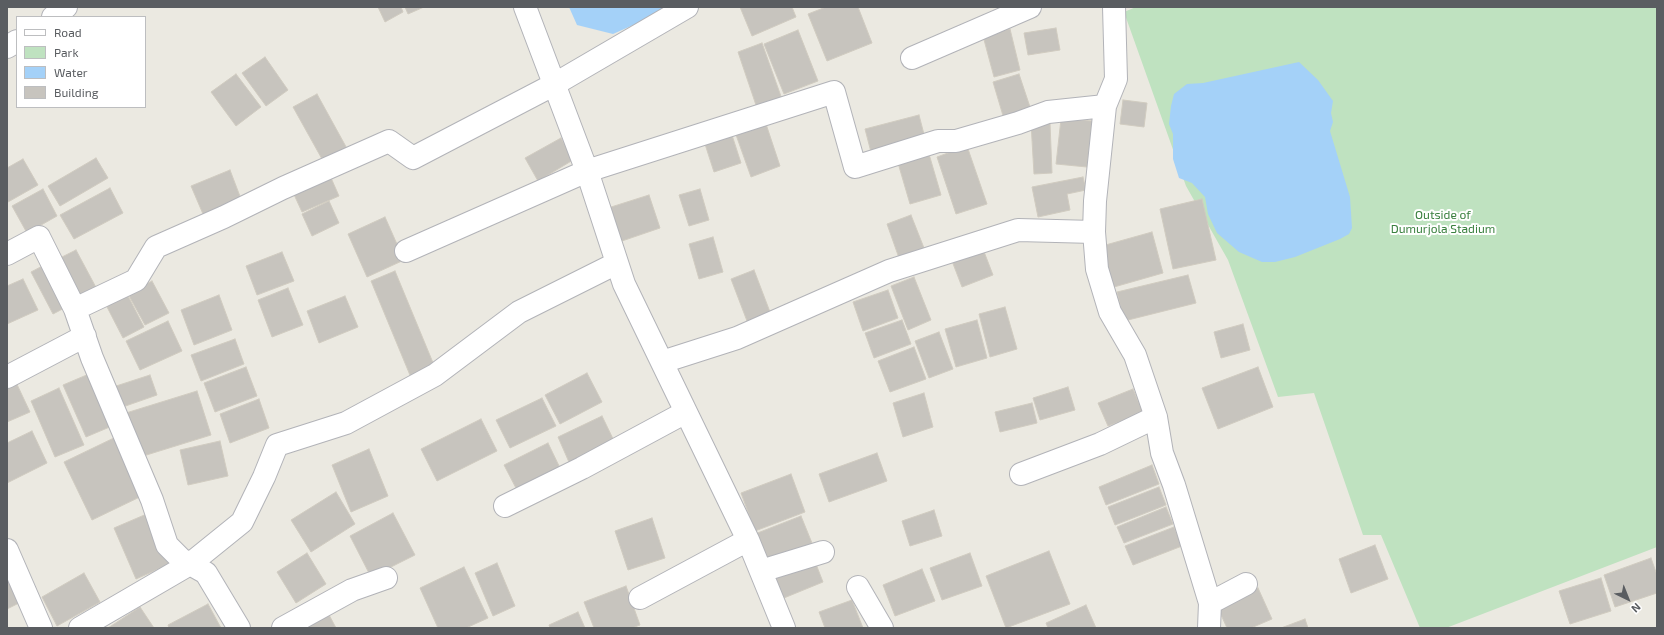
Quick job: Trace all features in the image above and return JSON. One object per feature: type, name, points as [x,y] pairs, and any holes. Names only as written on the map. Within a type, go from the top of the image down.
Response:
[{"type":"street","points":[[44,7],[49,16]]},
{"type":"street","points":[[54,16],[66,7]]},
{"type":"street","points":[[525,7],[587,171],[624,284],[717,473],[748,540],[784,628]]},
{"type":"street","points":[[75,309],[136,280],[156,247],[389,140],[413,158],[555,84],[687,7]]},
{"type":"street","points":[[912,58],[1030,7]]},
{"type":"street","points":[[1114,7],[1116,79],[1105,106],[1095,201],[1094,232],[1097,269],[1110,312],[1135,355],[1156,417],[1162,453],[1174,485],[1210,603],[1209,628]]},
{"type":"street","points":[[7,47],[16,42]]},
{"type":"street","points":[[406,251],[587,171],[834,92],[855,167],[938,141],[956,141],[1011,125],[1048,112],[1105,106]]},
{"type":"street","points":[[662,362],[737,338],[889,271],[1018,230],[1094,232]]},
{"type":"street","points":[[7,254],[39,237],[75,309],[92,358],[152,500],[167,545],[181,559],[206,574],[239,628]]},
{"type":"street","points":[[80,628],[190,564],[242,522],[264,477],[277,445],[346,423],[435,375],[519,312],[617,263]]},
{"type":"street","points":[[7,377],[85,336]]},
{"type":"street","points":[[505,506],[582,468],[686,412]]},
{"type":"street","points":[[1021,474],[1100,444],[1156,417]]},
{"type":"street","points":[[640,598],[748,540]]},
{"type":"street","points":[[7,550],[41,628]]},
{"type":"street","points":[[761,571],[823,552]]},
{"type":"street","points":[[283,628],[352,590],[386,578]]},
{"type":"street","points":[[1210,603],[1246,584]]},
{"type":"street","points":[[858,587],[882,628]]},
{"type":"green space","name":"Outside of Dumurjola Stadium","points":[[1136,7],[1657,7],[1657,547],[1446,628],[1420,628],[1381,535],[1363,535],[1314,393],[1278,397],[1228,260],[1186,186],[1124,12]]},
{"type":"water","points":[[569,7],[674,7],[613,34],[577,25]]},
{"type":"water","points":[[1299,62],[1318,80],[1333,101],[1331,113],[1333,122],[1330,131],[1350,197],[1352,228],[1349,234],[1340,239],[1295,257],[1275,262],[1262,262],[1239,252],[1217,233],[1208,214],[1205,197],[1192,183],[1179,178],[1173,159],[1173,134],[1169,124],[1171,106],[1174,94],[1187,84],[1203,83]]},
{"type":"building","points":[[378,7],[401,7],[403,12],[385,22]]},
{"type":"building","points":[[405,7],[424,7],[408,14]]},
{"type":"building","points":[[740,7],[792,7],[796,17],[752,36]]},
{"type":"building","points":[[826,7],[858,7],[872,43],[827,61],[808,14]]},
{"type":"building","points":[[1056,28],[1060,50],[1028,55],[1024,33]]},
{"type":"building","points":[[1010,29],[1020,70],[994,77],[983,36]]},
{"type":"building","points":[[798,30],[818,81],[784,94],[764,44]]},
{"type":"building","points":[[762,43],[783,102],[758,111],[738,52]]},
{"type":"building","points":[[265,57],[288,90],[266,106],[242,73]]},
{"type":"building","points":[[236,74],[261,107],[236,126],[211,92]]},
{"type":"building","points":[[1019,74],[1031,110],[1004,119],[993,82]]},
{"type":"building","points":[[317,94],[350,154],[327,168],[293,107]]},
{"type":"building","points":[[1123,100],[1147,103],[1144,127],[1120,124]]},
{"type":"building","points":[[919,115],[926,142],[872,156],[865,129]]},
{"type":"building","points":[[1061,119],[1092,121],[1087,167],[1056,164]]},
{"type":"building","points":[[765,121],[780,166],[751,177],[735,132]]},
{"type":"building","points":[[1031,123],[1050,123],[1052,173],[1034,174]]},
{"type":"building","points":[[731,132],[741,163],[714,172],[704,141]]},
{"type":"building","points":[[561,138],[573,160],[538,181],[525,158]]},
{"type":"building","points":[[967,146],[987,204],[956,214],[937,157]]},
{"type":"building","points":[[929,154],[941,195],[910,204],[898,163]]},
{"type":"building","points":[[96,158],[108,178],[60,206],[48,186]]},
{"type":"building","points":[[23,159],[38,185],[8,202],[7,168]]},
{"type":"building","points":[[230,170],[241,199],[203,214],[191,186]]},
{"type":"building","points":[[328,171],[339,196],[302,212],[291,188]]},
{"type":"building","points":[[1083,177],[1086,190],[1067,194],[1070,210],[1038,217],[1032,187]]},
{"type":"building","points":[[110,188],[123,213],[74,239],[60,215]]},
{"type":"building","points":[[43,189],[57,216],[27,233],[12,206]]},
{"type":"building","points":[[700,189],[709,220],[689,226],[679,195]]},
{"type":"building","points":[[649,195],[660,228],[619,242],[608,208]]},
{"type":"building","points":[[1202,199],[1216,260],[1173,269],[1160,209]]},
{"type":"building","points":[[329,201],[339,223],[312,236],[302,214]]},
{"type":"building","points":[[911,215],[924,248],[899,258],[887,224]]},
{"type":"building","points":[[385,217],[404,260],[367,277],[348,234]]},
{"type":"building","points":[[1152,232],[1163,273],[1114,287],[1102,246]]},
{"type":"building","points":[[713,237],[723,272],[699,279],[689,244]]},
{"type":"building","points":[[983,249],[993,275],[962,287],[952,261]]},
{"type":"building","points":[[76,250],[99,293],[78,304],[56,260]]},
{"type":"building","points":[[282,252],[294,281],[257,295],[246,266]]},
{"type":"building","points":[[50,262],[72,304],[53,314],[31,272]]},
{"type":"building","points":[[754,270],[770,312],[747,321],[731,279]]},
{"type":"building","points":[[395,271],[436,370],[412,380],[371,281]]},
{"type":"building","points":[[1188,275],[1196,303],[1124,321],[1117,292]]},
{"type":"building","points":[[914,277],[931,320],[908,330],[891,286]]},
{"type":"building","points":[[23,279],[38,310],[7,324],[7,286]]},
{"type":"building","points":[[152,281],[169,313],[145,325],[128,294]]},
{"type":"building","points":[[288,288],[303,325],[272,337],[258,300]]},
{"type":"building","points":[[888,290],[898,318],[863,331],[853,302]]},
{"type":"building","points":[[127,294],[144,327],[123,338],[106,305]]},
{"type":"building","points":[[219,295],[232,330],[194,345],[181,310]]},
{"type":"building","points":[[345,296],[358,327],[319,343],[307,311]]},
{"type":"building","points":[[1005,307],[1017,349],[990,357],[979,314]]},
{"type":"building","points":[[902,320],[911,344],[874,358],[865,333]]},
{"type":"building","points":[[977,320],[987,358],[956,367],[945,329]]},
{"type":"building","points":[[168,321],[182,351],[140,370],[126,341]]},
{"type":"building","points":[[1243,324],[1250,350],[1221,358],[1214,332]]},
{"type":"building","points":[[939,332],[953,369],[929,378],[915,341]]},
{"type":"building","points":[[235,339],[244,364],[201,381],[191,355]]},
{"type":"building","points":[[914,347],[926,379],[890,392],[878,361]]},
{"type":"building","points":[[246,367],[257,396],[215,412],[204,383]]},
{"type":"building","points":[[1258,367],[1273,407],[1218,429],[1202,388]]},
{"type":"building","points":[[587,373],[602,402],[560,424],[545,395]]},
{"type":"building","points":[[89,374],[112,426],[86,437],[63,385]]},
{"type":"building","points":[[150,375],[157,395],[117,409],[110,388]]},
{"type":"building","points":[[14,378],[30,412],[7,422],[7,381]]},
{"type":"building","points":[[1068,387],[1075,410],[1040,420],[1033,398]]},
{"type":"building","points":[[59,388],[84,445],[55,457],[31,401]]},
{"type":"building","points":[[1133,389],[1143,413],[1108,426],[1098,403]]},
{"type":"building","points":[[197,391],[211,435],[140,457],[126,413]]},
{"type":"building","points":[[924,393],[933,427],[903,437],[893,403]]},
{"type":"building","points":[[542,398],[556,426],[510,448],[496,420]]},
{"type":"building","points":[[259,399],[269,428],[230,443],[220,414]]},
{"type":"building","points":[[1032,403],[1037,423],[1000,432],[995,412]]},
{"type":"building","points":[[602,416],[617,447],[572,469],[558,437]]},
{"type":"building","points":[[481,419],[497,451],[437,481],[421,449]]},
{"type":"building","points":[[32,431],[47,463],[7,483],[7,443]]},
{"type":"building","points":[[118,436],[146,494],[92,520],[64,462]]},
{"type":"building","points":[[220,441],[228,476],[188,485],[180,450]]},
{"type":"building","points":[[548,443],[561,470],[518,492],[504,465]]},
{"type":"building","points":[[369,449],[388,496],[351,512],[332,465]]},
{"type":"building","points":[[877,453],[887,481],[829,502],[819,474]]},
{"type":"building","points":[[1152,465],[1159,484],[1106,505],[1099,487]]},
{"type":"building","points":[[791,474],[805,512],[755,531],[741,493]]},
{"type":"building","points":[[1159,487],[1166,505],[1115,525],[1108,507]]},
{"type":"building","points":[[336,492],[355,524],[311,552],[291,520]]},
{"type":"building","points":[[1166,507],[1173,524],[1124,543],[1117,527]]},
{"type":"building","points":[[934,510],[942,536],[910,546],[902,521]]},
{"type":"building","points":[[149,513],[170,564],[136,579],[114,528]]},
{"type":"building","points":[[393,513],[415,555],[371,577],[350,536]]},
{"type":"building","points":[[801,516],[814,548],[767,566],[755,534]]},
{"type":"building","points":[[652,518],[665,558],[628,570],[615,531]]},
{"type":"building","points":[[1174,527],[1182,546],[1133,565],[1125,546]]},
{"type":"building","points":[[1375,545],[1388,579],[1351,593],[1339,559]]},
{"type":"building","points":[[1049,551],[1070,604],[1006,628],[986,576]]},
{"type":"building","points":[[307,553],[326,584],[296,603],[277,572]]},
{"type":"building","points":[[970,553],[982,586],[942,600],[930,568]]},
{"type":"building","points":[[1651,558],[1657,575],[1657,593],[1615,607],[1604,575]]},
{"type":"building","points":[[814,559],[823,582],[779,600],[769,577]]},
{"type":"building","points":[[497,563],[515,606],[493,616],[475,573]]},
{"type":"building","points":[[464,567],[488,618],[466,628],[438,628],[420,588]]},
{"type":"building","points":[[922,569],[935,601],[895,616],[883,585]]},
{"type":"building","points":[[84,573],[100,602],[57,626],[42,597]]},
{"type":"building","points":[[13,578],[23,601],[7,609],[7,581]]},
{"type":"building","points":[[1601,578],[1611,611],[1570,624],[1559,591]]},
{"type":"building","points":[[626,586],[640,625],[632,628],[594,628],[584,602]]},
{"type":"building","points":[[1258,588],[1272,619],[1251,628],[1227,628],[1217,606]]},
{"type":"building","points":[[852,600],[863,628],[825,628],[819,612]]},
{"type":"building","points":[[208,604],[221,628],[169,628],[168,625]]},
{"type":"building","points":[[1086,605],[1096,628],[1048,628],[1046,623]]},
{"type":"building","points":[[140,607],[154,628],[108,628]]},
{"type":"building","points":[[327,611],[336,628],[305,628]]},
{"type":"building","points":[[578,612],[585,628],[550,628],[549,625]]},
{"type":"building","points":[[1305,619],[1308,628],[1281,628]]}]
